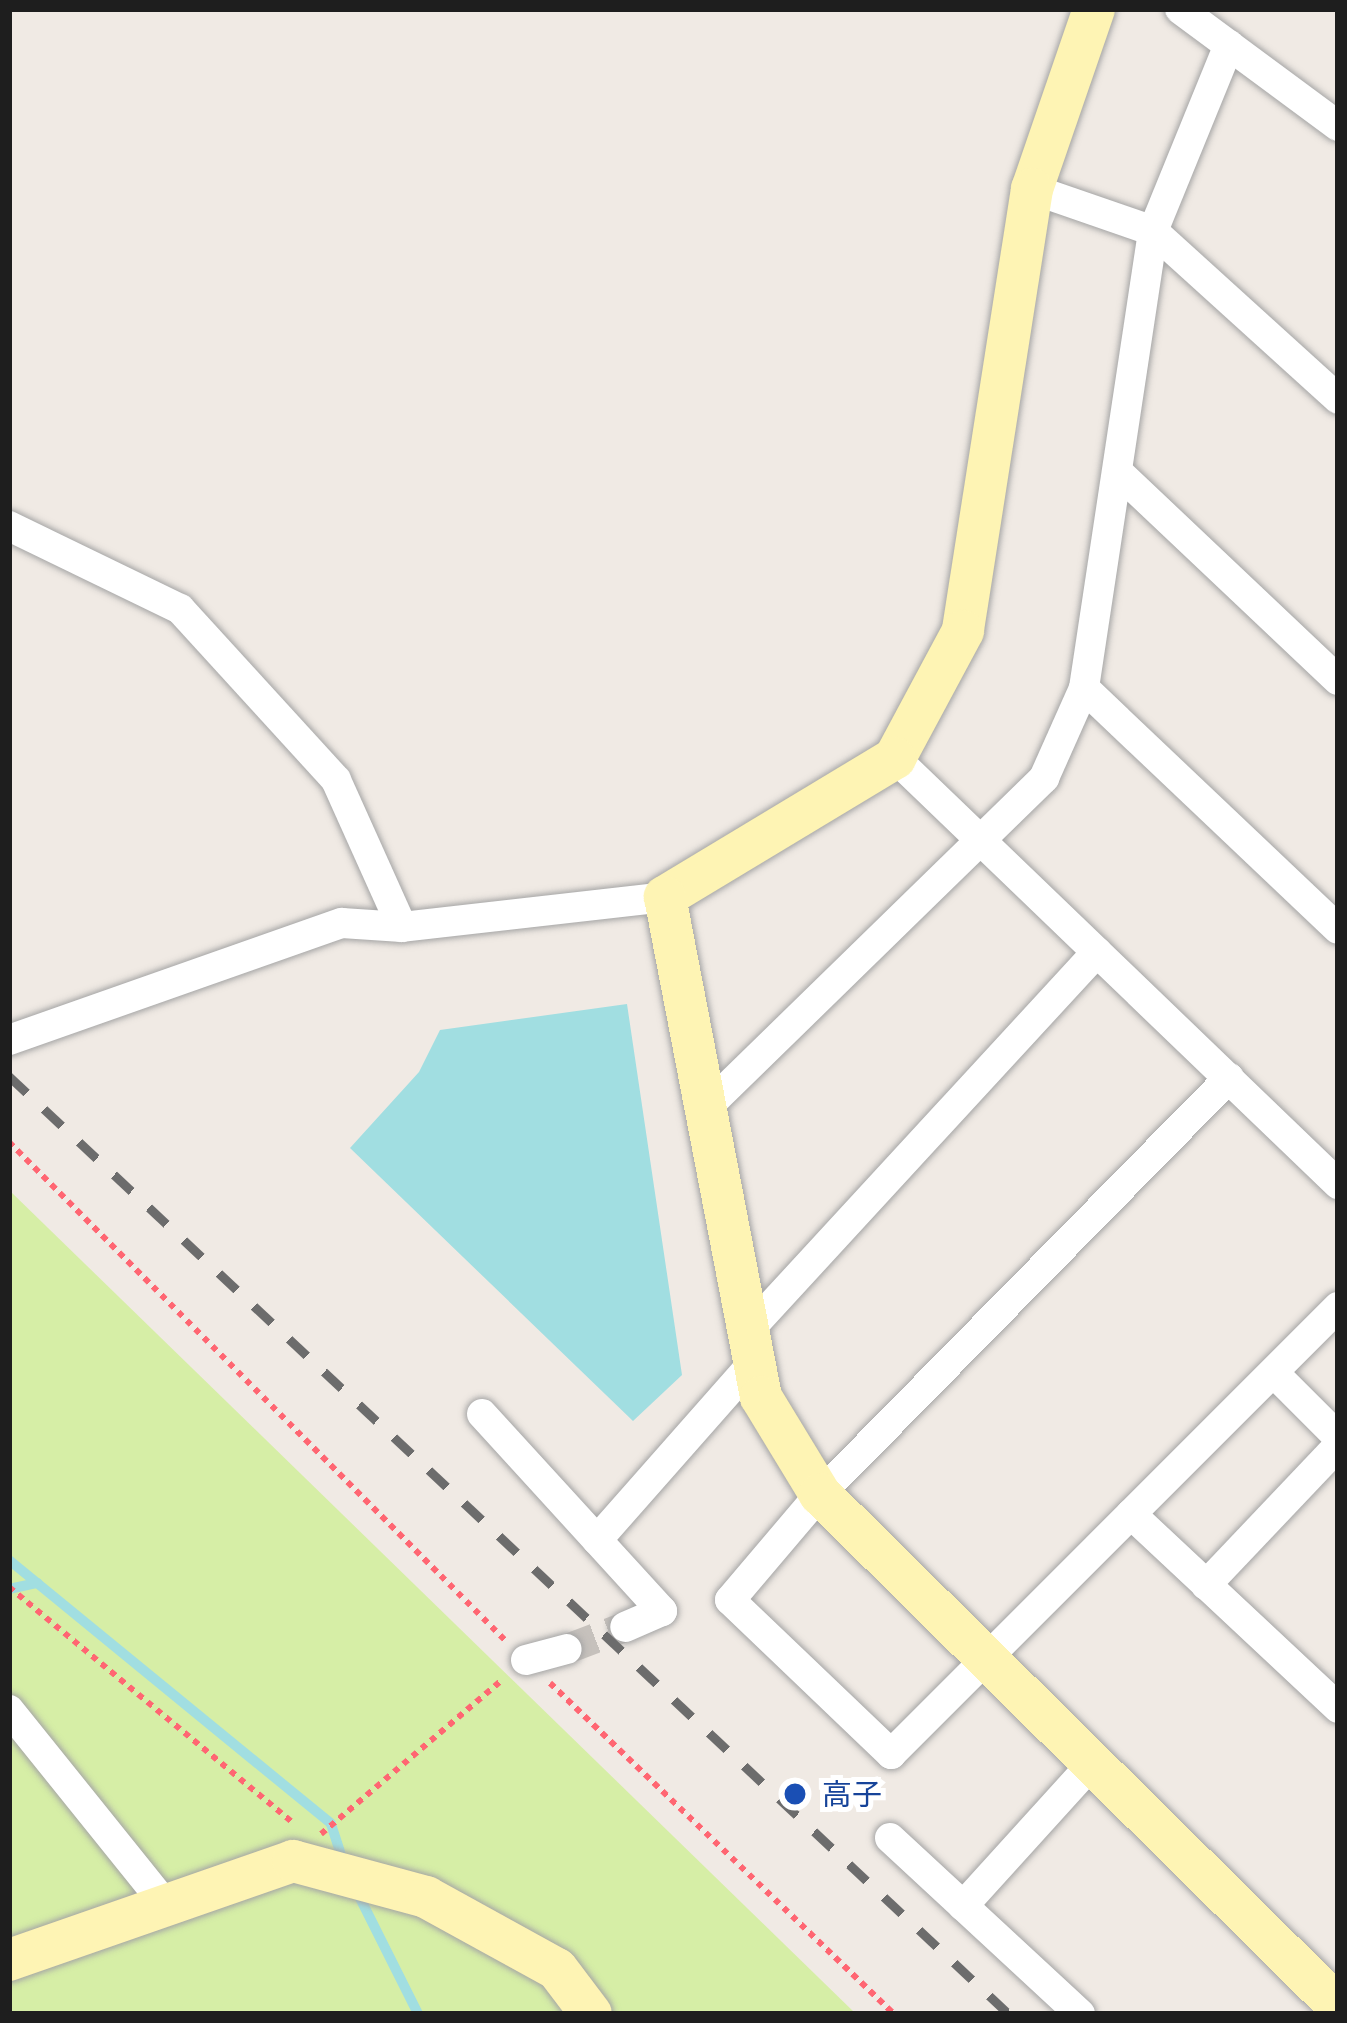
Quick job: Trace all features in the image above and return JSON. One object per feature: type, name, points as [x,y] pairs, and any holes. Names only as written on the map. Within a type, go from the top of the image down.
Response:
[{"type":"street","points":[[9,1040],[342,923],[401,927],[665,897],[895,758],[963,631],[1032,189],[1094,9]]},
{"type":"street","points":[[1180,9],[1338,126]]},
{"type":"street","points":[[708,1106],[987,842],[1044,778],[1084,688],[1120,474],[1153,231],[1228,45]]},
{"type":"street","points":[[1032,189],[1153,231],[1338,399]]},
{"type":"street","points":[[1120,474],[1338,680]]},
{"type":"street","points":[[9,526],[180,609],[336,780],[401,927]]},
{"type":"street","points":[[1084,688],[1338,929]]},
{"type":"street","points":[[895,758],[1335,1175]]},
{"type":"street","points":[[665,897],[708,1106],[749,1348],[820,1494],[984,1663],[1338,2006]]},
{"type":"street","points":[[597,1540],[749,1348],[1097,952]]},
{"type":"street","points":[[1229,1078],[820,1494],[730,1600],[891,1754],[1338,1307]]},
{"type":"street","points":[[1274,1373],[1338,1437]]},
{"type":"street","points":[[482,1414],[662,1611],[625,1627]]},
{"type":"street","points":[[1206,1585],[1338,1446]]},
{"type":"street","points":[[1131,1514],[1338,1708]]},
{"type":"street","points":[[526,1660],[567,1649]]},
{"type":"street","points":[[9,1711],[166,1905]]},
{"type":"street","points":[[963,1906],[1090,1766]]},
{"type":"street","points":[[890,1838],[1080,2014]]},
{"type":"street","points":[[9,1960],[293,1862],[426,1897],[556,1969],[591,2014]]},
{"type":"path","points":[[9,1142],[526,1660],[894,2014]]},
{"type":"path","points":[[9,1587],[314,1841]]},
{"type":"green space","points":[[9,1190],[856,2014],[9,2014]]},
{"type":"water","points":[[627,1004],[682,1375],[633,1421],[350,1148],[419,1072],[440,1030]]},
{"type":"waterway","points":[[9,1560],[331,1824],[344,1864]]},
{"type":"waterway","points":[[9,1589],[37,1583]]},
{"type":"waterway","points":[[357,1892],[418,2014]]},
{"type":"tunnel","points":[[567,1649],[625,1627]]},
{"type":"railway","points":[[9,1076],[1009,2014]]},
{"type":"place","name":"高子","points":[[795,1794]]}]
